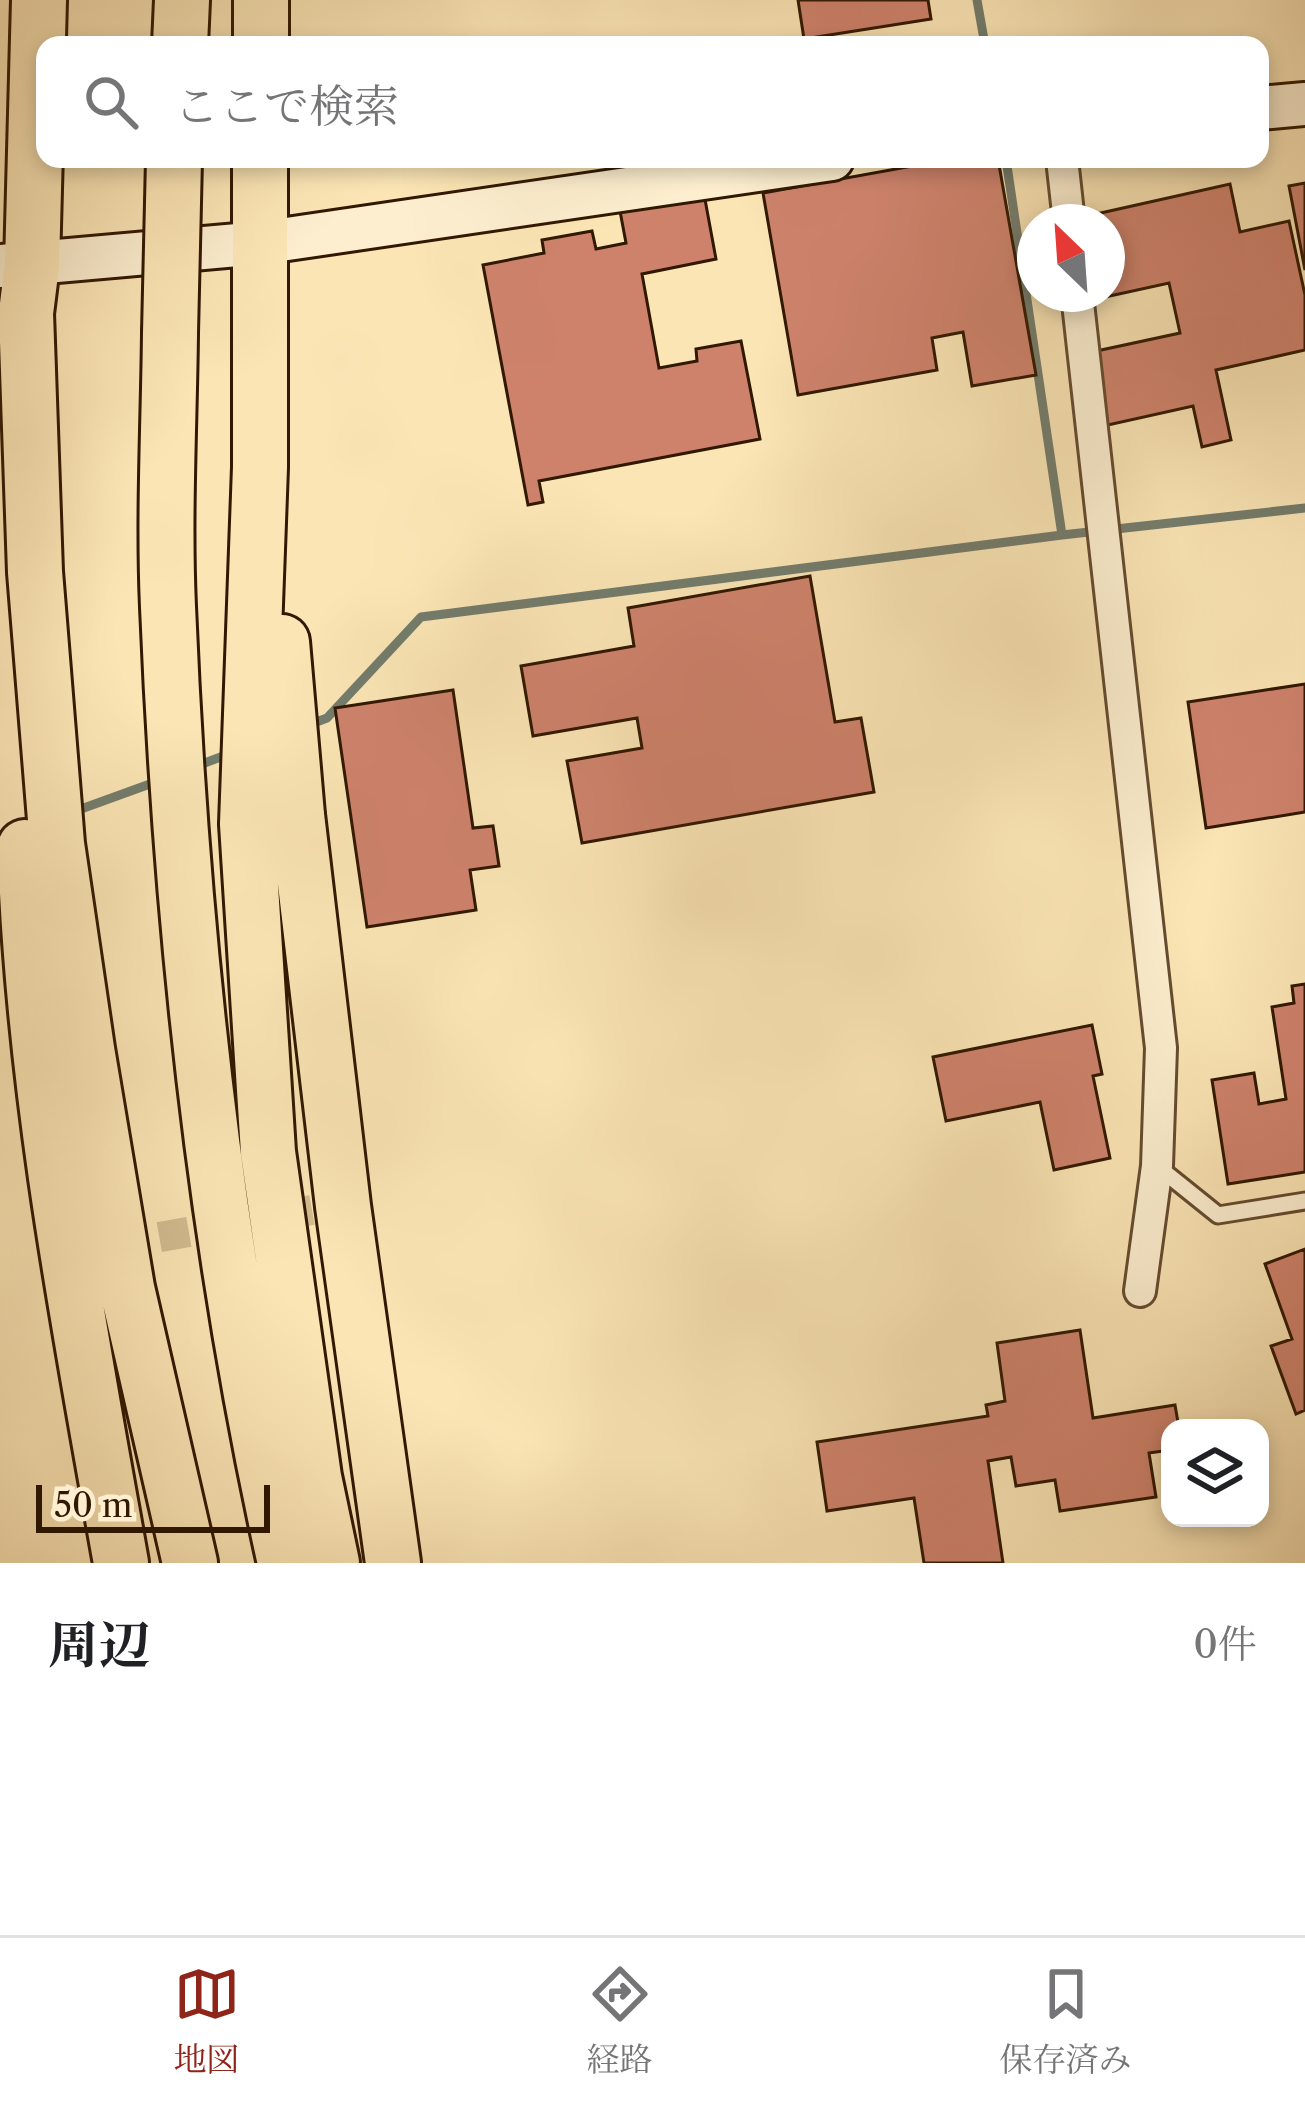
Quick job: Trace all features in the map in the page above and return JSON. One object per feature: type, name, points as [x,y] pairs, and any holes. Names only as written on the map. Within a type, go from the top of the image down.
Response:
[{"type":"highway","points":[[39,0],[16,265],[26,313],[35,572],[7,603],[40,829],[87,1049],[128,1288],[190,1563]]},
{"type":"highway","points":[[180,36],[182,0]]},
{"type":"highway","points":[[261,0],[261,36]]},
{"type":"highway","points":[[174,168],[168,603],[178,775],[207,1090],[239,1333],[285,1563]]},
{"type":"highway","points":[[260,168],[260,467],[270,739],[247,824],[268,1152],[314,1477],[332,1563]]},
{"type":"highway","points":[[270,739],[297,815],[327,1208],[393,1563]]},
{"type":"highway","points":[[40,829],[40,1048],[90,1249],[121,1563]]},
{"type":"street","points":[[1269,107],[1305,104]]},
{"type":"street","points":[[16,265],[260,243],[771,168]]},
{"type":"street","points":[[1063,168],[1067,204]]},
{"type":"street","points":[[1079,312],[1161,1048],[1157,1166],[1140,1291]]},
{"type":"lane","points":[[1157,1166],[1218,1215],[1305,1201]]},
{"type":"building","points":[[798,0],[928,0],[931,19],[804,36]]},
{"type":"building","points":[[901,168],[1000,168],[1017,267],[1017,312],[1025,312],[1036,375],[972,386],[963,332],[932,338],[937,370],[798,395],[763,193]]},
{"type":"building","points":[[1305,183],[1305,270],[1289,186]]},
{"type":"building","points":[[1230,184],[1240,232],[1289,221],[1305,295],[1305,350],[1216,370],[1231,440],[1202,447],[1193,406],[1108,425],[1092,352],[1180,333],[1169,283],[1125,293],[1125,208]]},
{"type":"building","points":[[704,194],[716,259],[642,274],[659,368],[697,361],[696,349],[741,341],[760,439],[539,481],[543,502],[528,505],[483,265],[544,253],[542,240],[592,231],[596,249],[626,243],[620,211]]},
{"type":"building","points":[[810,576],[835,722],[861,718],[874,792],[582,843],[567,761],[642,748],[637,718],[533,736],[521,666],[634,646],[628,608]]},
{"type":"building","points":[[1305,684],[1305,812],[1206,828],[1188,702]]},
{"type":"building","points":[[453,690],[473,828],[493,826],[499,866],[470,870],[476,910],[367,927],[335,708]]},
{"type":"building","points":[[1305,984],[1305,1172],[1228,1184],[1212,1080],[1254,1073],[1259,1104],[1286,1099],[1272,1007],[1294,1003],[1292,986]]},
{"type":"building","points":[[1092,1025],[1102,1074],[1093,1076],[1110,1158],[1054,1170],[1040,1102],[946,1121],[933,1057]]},
{"type":"building","points":[[1305,1249],[1305,1410],[1296,1414],[1271,1346],[1292,1339],[1265,1264]]},
{"type":"building","points":[[1080,1330],[1093,1418],[1175,1405],[1177,1419],[1161,1419],[1161,1451],[1149,1453],[1156,1497],[1060,1511],[1055,1480],[1016,1486],[1011,1457],[988,1461],[1003,1563],[924,1563],[914,1498],[827,1511],[817,1442],[988,1416],[986,1405],[1005,1401],[997,1343]]},
{"type":"waterway","points":[[977,0],[983,36]]},
{"type":"waterway","points":[[1007,168],[1062,535]]},
{"type":"waterway","points":[[306,726],[327,718],[421,617],[1305,508]]},
{"type":"waterway","points":[[194,767],[234,752]]},
{"type":"waterway","points":[[70,813],[161,780]]},
{"type":"tunnel","points":[[115,1245],[312,1210]]}]
